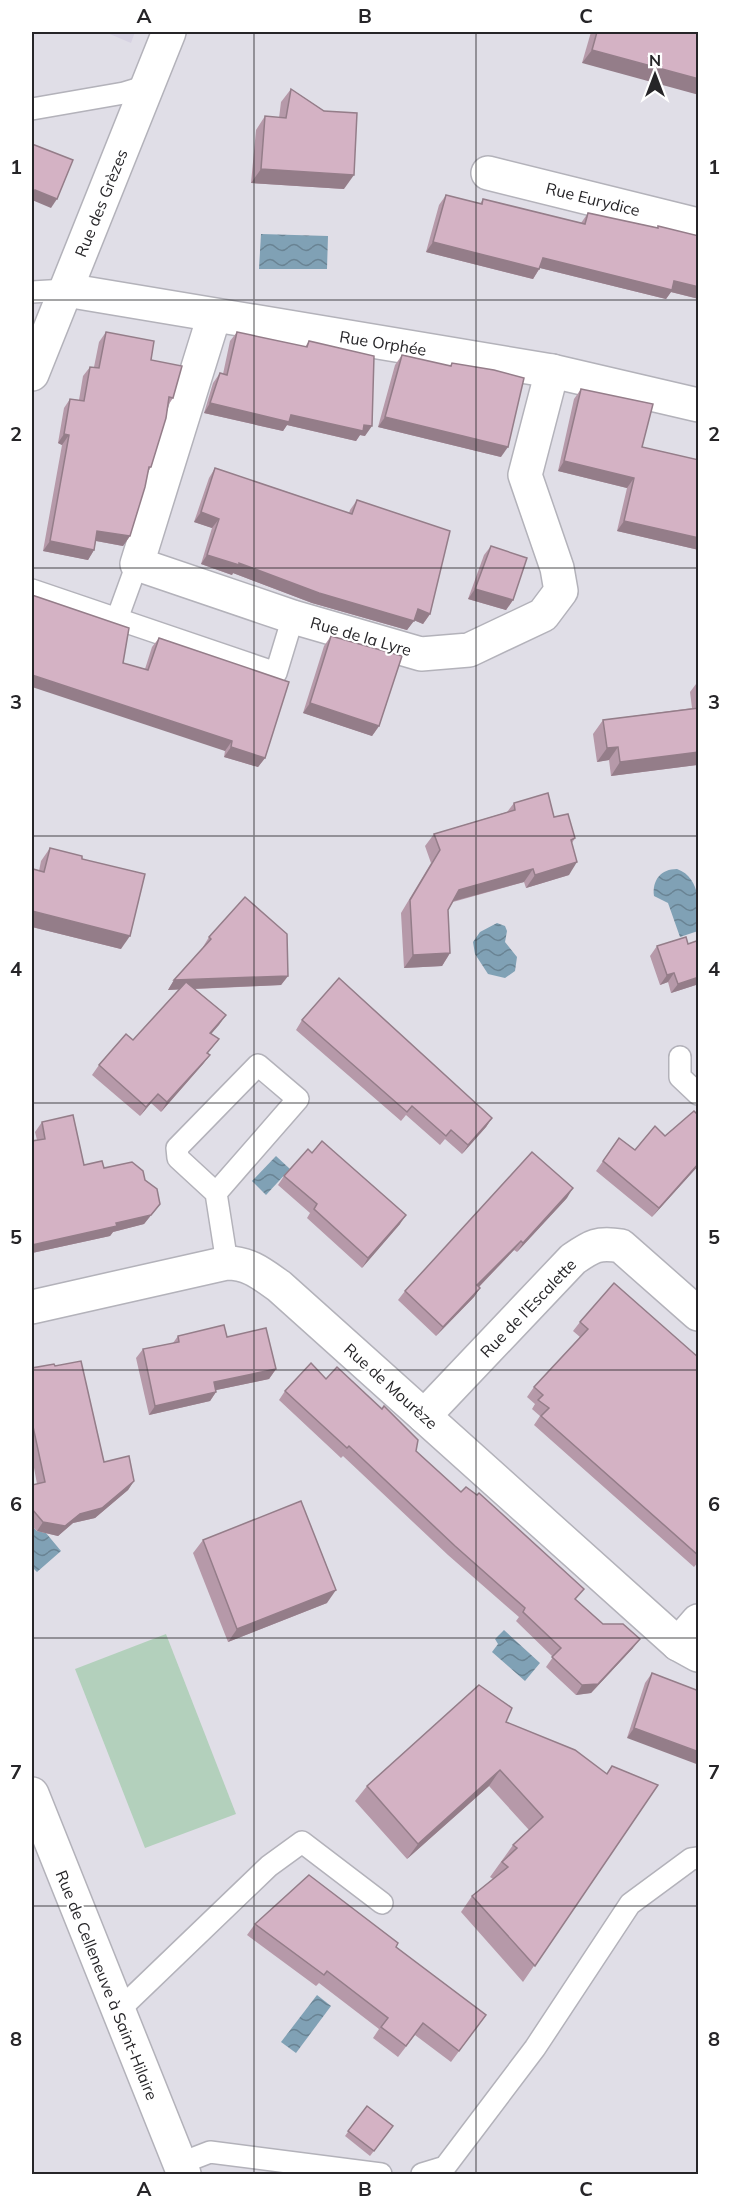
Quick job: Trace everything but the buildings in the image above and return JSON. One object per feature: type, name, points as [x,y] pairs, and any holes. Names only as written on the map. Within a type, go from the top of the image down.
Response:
[{"type":"street","name":"Rue des Grèzes","points":[[32,374],[169,32]]},
{"type":"street","name":"Rue Eurydice","points":[[488,173],[699,225]]},
{"type":"street","name":"Rue Orphée","points":[[66,290],[552,371],[699,405]]},
{"type":"street","points":[[137,564],[214,316]]},
{"type":"street","name":"Rue de la Lyre","points":[[137,564],[293,617],[421,654],[469,650],[543,615],[561,591],[557,568],[525,475],[552,371]]},
{"type":"street","name":"Rue de l'Escalette","points":[[424,1416],[573,1259],[591,1246],[605,1243],[621,1246],[699,1314]]},
{"type":"street","name":"Rue de Mourèze","points":[[32,1306],[227,1263],[248,1266],[279,1286],[424,1416],[692,1640]]},
{"type":"street","name":"Rue de Celleneuve à Saint-Hilaire","points":[[32,1794],[181,2169]]},
{"type":"lane","points":[[32,109],[124,93],[147,86]]},
{"type":"lane","points":[[32,292],[66,290]]},
{"type":"lane","points":[[117,619],[137,564]]},
{"type":"lane","points":[[32,590],[276,673],[293,617]]},
{"type":"lane","points":[[680,1057],[680,1077],[699,1094]]},
{"type":"lane","points":[[216,1193],[298,1099],[258,1065],[177,1148],[178,1158],[216,1193],[227,1263]]},
{"type":"lane","points":[[118,2011],[269,1866],[302,1842],[382,1903]]},
{"type":"lane","points":[[422,2175],[445,2167],[535,2048],[630,1904],[691,1859],[699,1858]]},
{"type":"lane","points":[[181,2169],[210,2152],[381,2175]]},
{"type":"shaded area","points":[[105,32],[135,32],[131,43]]},
{"type":"green space","points":[[166,1634],[236,1814],[145,1848],[75,1669]]},
{"type":"water","points":[[261,234],[328,236],[327,269],[259,269]]},
{"type":"water","points":[[677,869],[691,879],[698,904],[698,931],[680,937],[668,903],[654,896],[654,885],[659,876],[666,871]]},
{"type":"water","points":[[497,923],[505,926],[507,931],[505,942],[517,957],[515,971],[505,978],[488,974],[475,954],[473,942],[480,932]]},
{"type":"water","points":[[276,1156],[290,1169],[266,1195],[252,1181]]},
{"type":"water","points":[[32,1526],[37,1531],[46,1533],[61,1551],[37,1572],[32,1567]]},
{"type":"water","points":[[504,1630],[540,1663],[525,1681],[492,1652],[498,1644],[495,1639]]},
{"type":"water","points":[[317,1995],[331,2006],[296,2053],[281,2042]]}]
